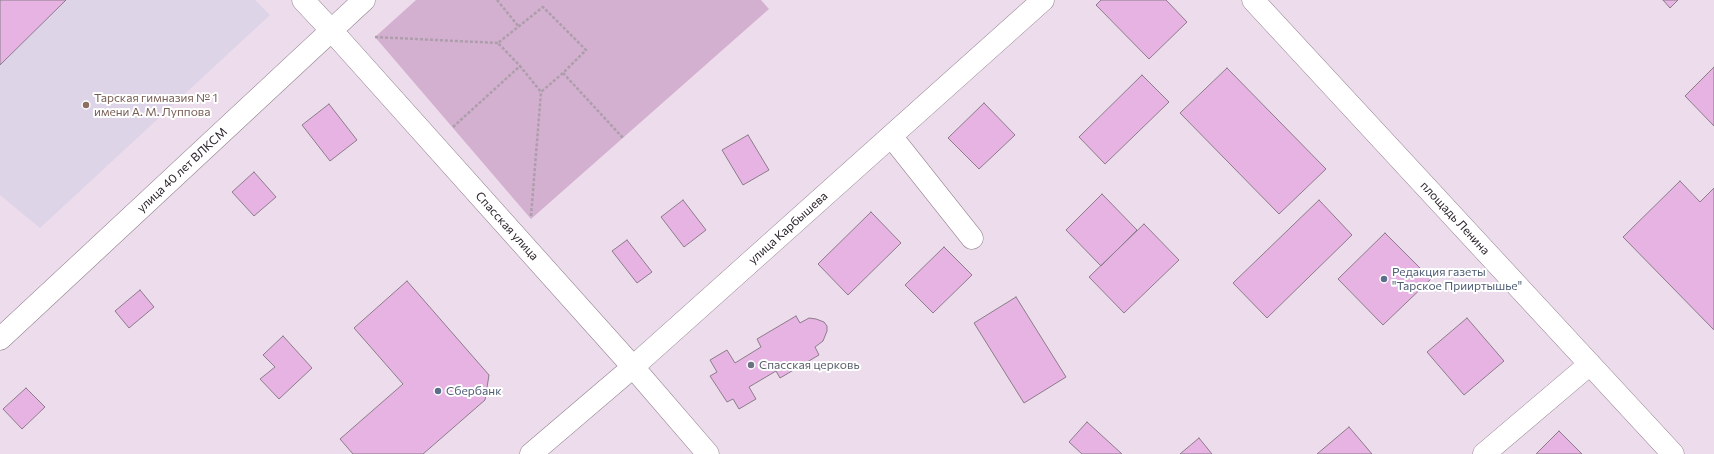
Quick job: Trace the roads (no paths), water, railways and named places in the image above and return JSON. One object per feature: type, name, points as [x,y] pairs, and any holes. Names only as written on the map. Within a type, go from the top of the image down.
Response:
[{"type":"street","name":"Спасская улица","points":[[303,0],[633,367],[708,454]]},
{"type":"street","name":"улица 40 лет ВЛКСМ","points":[[0,339],[364,0]]},
{"type":"street","name":"улица Карбышева","points":[[531,454],[633,367],[1044,0]]},
{"type":"street","name":"площадь Ленина","points":[[1253,0],[1673,454]]},
{"type":"street","points":[[891,136],[972,238]]},
{"type":"street","points":[[1484,454],[1590,364]]},
{"type":"place","name":"Тарская гимназия № 1 имени А. М. Луппова","points":[[86,105]]},
{"type":"place","name":"Редакция газеты \"Тарское Прииртышье\"","points":[[1384,279]]},
{"type":"place","name":"Спасская церковь","points":[[751,365]]},
{"type":"place","name":"Сбербанк","points":[[438,391]]}]
